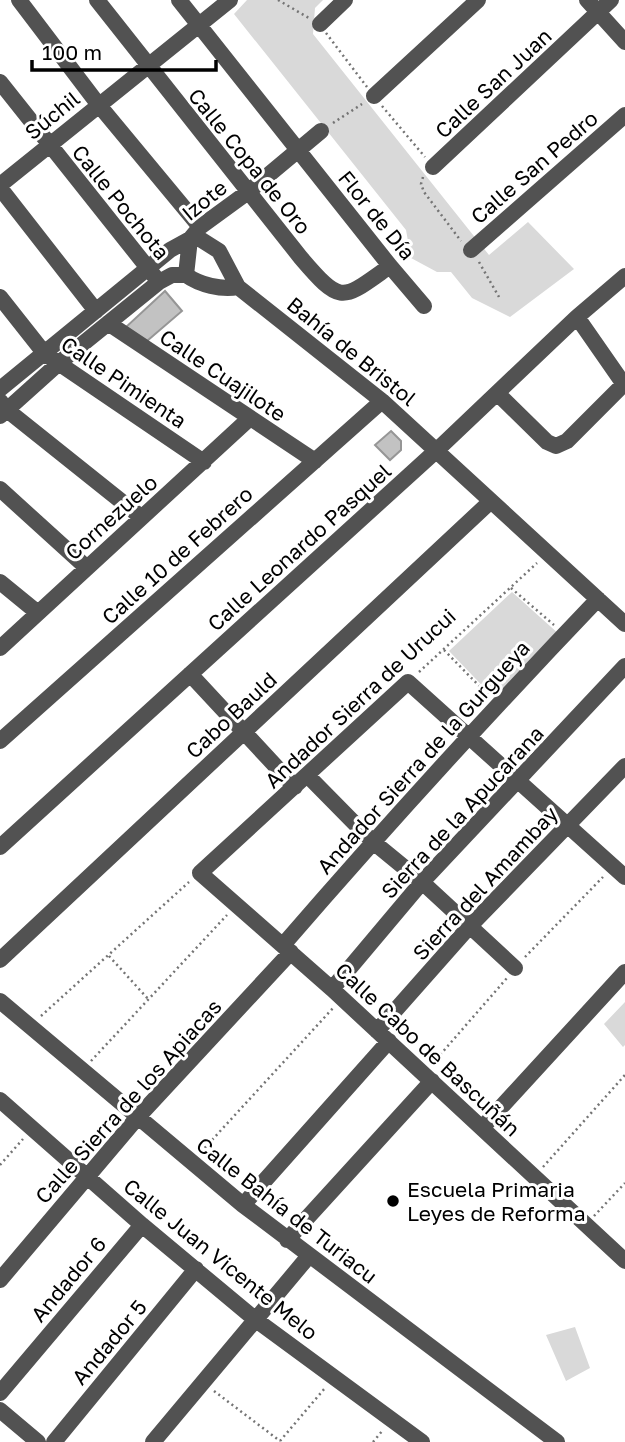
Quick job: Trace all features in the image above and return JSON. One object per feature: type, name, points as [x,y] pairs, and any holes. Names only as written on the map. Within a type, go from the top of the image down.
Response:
[{"type":"street","points":[[19,0],[195,233],[170,250],[96,311],[2,409],[141,517]]},
{"type":"street","name":"Calle Copa de Oro","points":[[97,0],[307,266],[335,293],[345,294],[355,290],[390,266]]},
{"type":"street","name":"Flor de Día","points":[[179,0],[424,306]]},
{"type":"street","name":"Súchil","points":[[0,187],[98,104],[230,0]]},
{"type":"street","points":[[320,24],[345,0]]},
{"type":"street","points":[[374,96],[478,0]]},
{"type":"street","points":[[587,0],[625,42]]},
{"type":"street","name":"Calle San Juan","points":[[433,167],[611,0]]},
{"type":"street","name":"Calle Pochota","points":[[0,82],[159,282]]},
{"type":"street","name":"Calle San Pedro","points":[[471,250],[625,115]]},
{"type":"street","name":"Izote","points":[[186,275],[195,233],[321,131]]},
{"type":"street","points":[[0,187],[96,311]]},
{"type":"street","name":"Bahía de Bristol","points":[[195,233],[219,251],[238,287],[382,401],[625,624]]},
{"type":"street","points":[[0,389],[108,323],[159,282],[172,275],[186,275],[204,284],[228,289],[238,287]]},
{"type":"street","name":"Calle Leonardo Pasquel","points":[[0,847],[437,450],[577,317],[625,276]]},
{"type":"street","name":"Calle Pimienta","points":[[0,297],[52,359],[204,462]]},
{"type":"street","points":[[497,393],[547,442],[556,446],[567,441],[625,384],[577,317]]},
{"type":"street","name":"Calle Cuajilote","points":[[108,323],[315,461]]},
{"type":"street","name":"Calle 10 de Febrero","points":[[0,741],[382,401]]},
{"type":"street","name":"Cornezuelo","points":[[0,648],[250,418]]},
{"type":"street","points":[[0,489],[86,567]]},
{"type":"street","name":"Cabo Bauld","points":[[0,960],[491,501]]},
{"type":"street","points":[[0,582],[38,613]]},
{"type":"street","name":"Andador Sierra de la Gurgueya","points":[[287,949],[372,841],[497,704],[598,599]]},
{"type":"street","name":"Sierra de la Apucarana","points":[[337,993],[422,882],[625,666]]},
{"type":"street","points":[[190,674],[243,732],[422,882],[515,968]]},
{"type":"street","points":[[408,682],[625,877]]},
{"type":"street","name":"Andador Sierra de Urucui","points":[[200,873],[408,682]]},
{"type":"street","name":"Sierra del Amambay","points":[[243,1205],[469,927],[625,766]]},
{"type":"street","name":"Calle Cabo de Bascuñán","points":[[200,873],[337,993],[625,1261]]},
{"type":"street","name":"Calle Sierra de los Apiacas","points":[[0,1280],[137,1118],[287,949]]},
{"type":"street","points":[[482,1128],[625,972]]},
{"type":"street","name":"Calle Bahía de Turiacu","points":[[0,1001],[137,1118],[308,1257],[557,1442]]},
{"type":"street","points":[[287,1240],[432,1081]]},
{"type":"street","name":"Calle Juan Vicente Melo","points":[[0,1100],[142,1225],[256,1320],[422,1442]]},
{"type":"street","name":"Andador 6","points":[[0,1393],[142,1225]]},
{"type":"street","points":[[154,1442],[308,1257]]},
{"type":"street","name":"Andador 5","points":[[54,1442],[196,1269]]},
{"type":"street","points":[[0,1410],[38,1442]]},
{"type":"path","points":[[278,0],[320,24],[374,96],[433,167],[421,179],[424,192],[457,237],[471,250],[499,297]]},
{"type":"path","points":[[288,0],[289,7]]},
{"type":"path","points":[[321,131],[374,96]]},
{"type":"path","name":"Andador Sierra de Urucui","points":[[408,682],[548,553]]},
{"type":"path","points":[[510,587],[565,634]]},
{"type":"path","points":[[444,650],[497,704]]},
{"type":"path","points":[[30,1026],[200,873]]},
{"type":"path","points":[[82,1070],[237,905]]},
{"type":"path","points":[[109,956],[149,1000]]},
{"type":"path","points":[[192,1162],[337,993]]},
{"type":"path","points":[[535,1176],[625,1075]]},
{"type":"path","points":[[0,1165],[32,1128]]},
{"type":"path","points":[[587,1224],[625,1183]]},
{"type":"path","points":[[203,1383],[279,1442],[334,1377]]},
{"type":"shaded area","points":[[247,0],[323,0],[315,8],[313,34],[489,255],[528,222],[574,269],[510,317],[472,298],[451,272],[437,272],[411,258],[406,230],[234,14]]},
{"type":"shaded area","points":[[512,592],[560,635],[496,700],[449,651]]},
{"type":"shaded area","points":[[625,1002],[625,1045],[623,1047],[604,1024]]},
{"type":"shaded area","points":[[575,1327],[590,1368],[566,1381],[546,1335]]},
{"type":"building","points":[[165,291],[182,311],[147,341],[126,327]]},
{"type":"building","points":[[391,431],[401,441],[401,450],[390,460],[375,445]]},
{"type":"place","name":"Escuela Primaria Leyes de Reforma","points":[[393,1201]]}]
